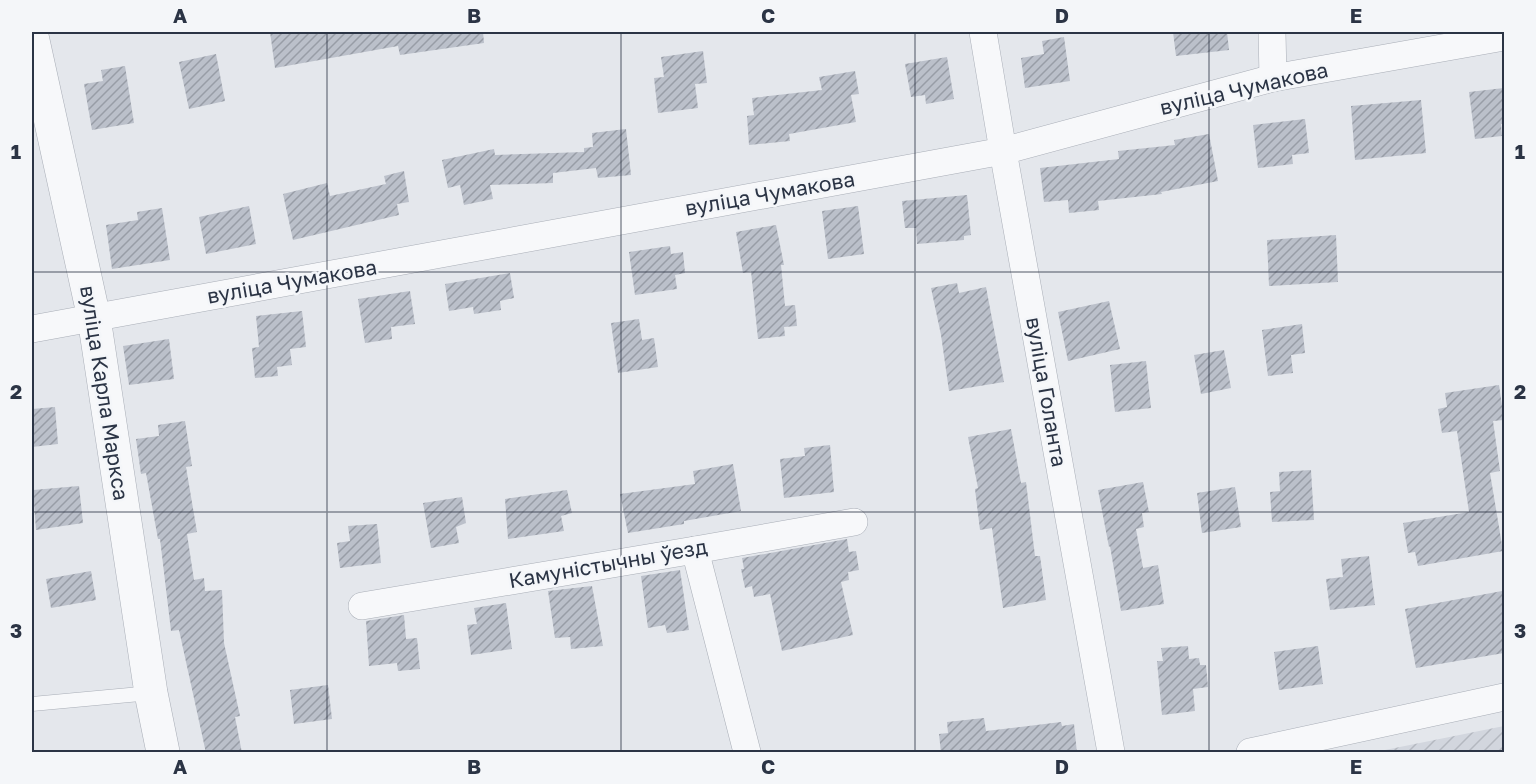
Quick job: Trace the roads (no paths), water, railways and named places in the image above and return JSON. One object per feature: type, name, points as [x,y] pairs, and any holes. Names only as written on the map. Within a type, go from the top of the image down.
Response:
[{"type":"street","points":[[32,34],[40,32]]},
{"type":"street","name":"вуліца Голанта","points":[[983,32],[1111,753]]},
{"type":"street","points":[[1272,32],[1273,78]]},
{"type":"street","name":"вуліца Карла Маркса","points":[[32,34],[94,318],[151,693],[163,753]]},
{"type":"street","name":"вуліца Чумакова","points":[[32,329],[1003,151],[1273,78],[1504,38]]},
{"type":"street","name":"Камуністычны ўезд","points":[[362,606],[854,522]]},
{"type":"street","points":[[695,550],[747,753]]},
{"type":"street","points":[[1250,753],[1504,697]]},
{"type":"lane","points":[[32,704],[151,693]]}]
